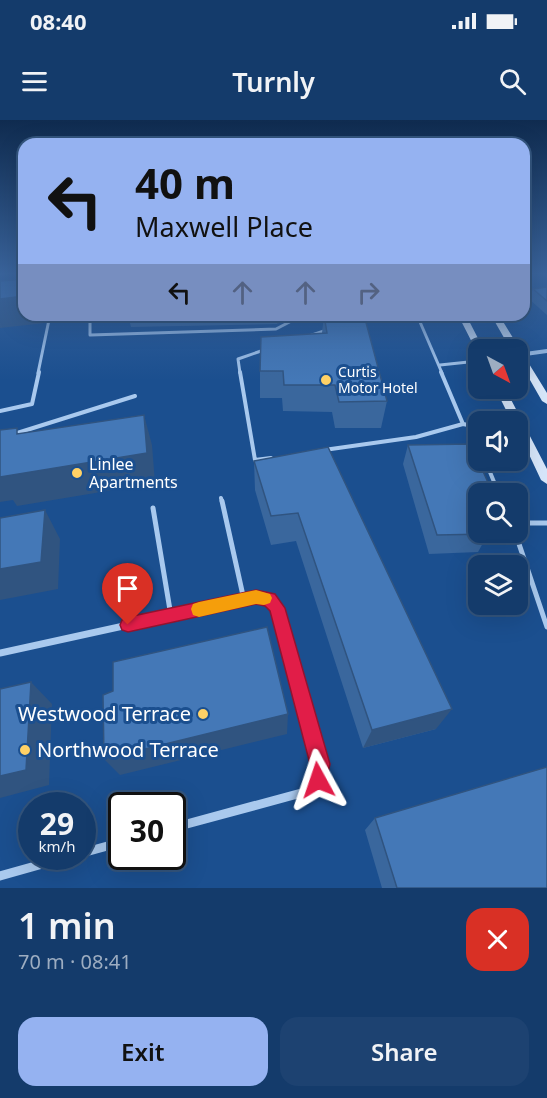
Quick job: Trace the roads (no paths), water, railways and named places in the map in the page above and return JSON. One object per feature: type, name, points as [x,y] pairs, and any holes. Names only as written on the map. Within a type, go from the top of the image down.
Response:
[{"type":"main road","points":[[465,321],[474,339]]},
{"type":"main road","points":[[499,321],[510,339]]},
{"type":"main road","points":[[528,370],[547,401]]},
{"type":"main road","points":[[528,449],[547,480]]},
{"type":"street","points":[[528,352],[547,351]]},
{"type":"street","points":[[0,653],[256,597],[269,599],[277,608],[320,764],[318,780],[305,792],[186,824]]},
{"type":"street","points":[[0,876],[21,870]]},
{"type":"lane","points":[[0,411],[32,404],[49,321]]},
{"type":"lane","points":[[90,321],[90,335],[276,329],[291,321]]},
{"type":"lane","points":[[420,321],[464,424]]},
{"type":"lane","points":[[308,336],[329,329]]},
{"type":"lane","points":[[266,350],[238,359],[255,460],[278,457]]},
{"type":"lane","points":[[440,365],[468,363]]},
{"type":"lane","points":[[11,435],[135,396]]},
{"type":"lane","points":[[312,452],[416,437],[468,425]]},
{"type":"lane","points":[[221,498],[244,600]]},
{"type":"lane","points":[[153,508],[171,616]]},
{"type":"lane","points":[[528,523],[547,523]]},
{"type":"lane","points":[[519,543],[547,627]]},
{"type":"place","name":"Curtis Motor Hotel","points":[[326,380]]},
{"type":"place","name":"Linlee Apartments","points":[[77,473]]},
{"type":"place","name":"Westwood Terrace","points":[[203,714]]},
{"type":"place","name":"Northwood Terrace","points":[[25,750]]}]
